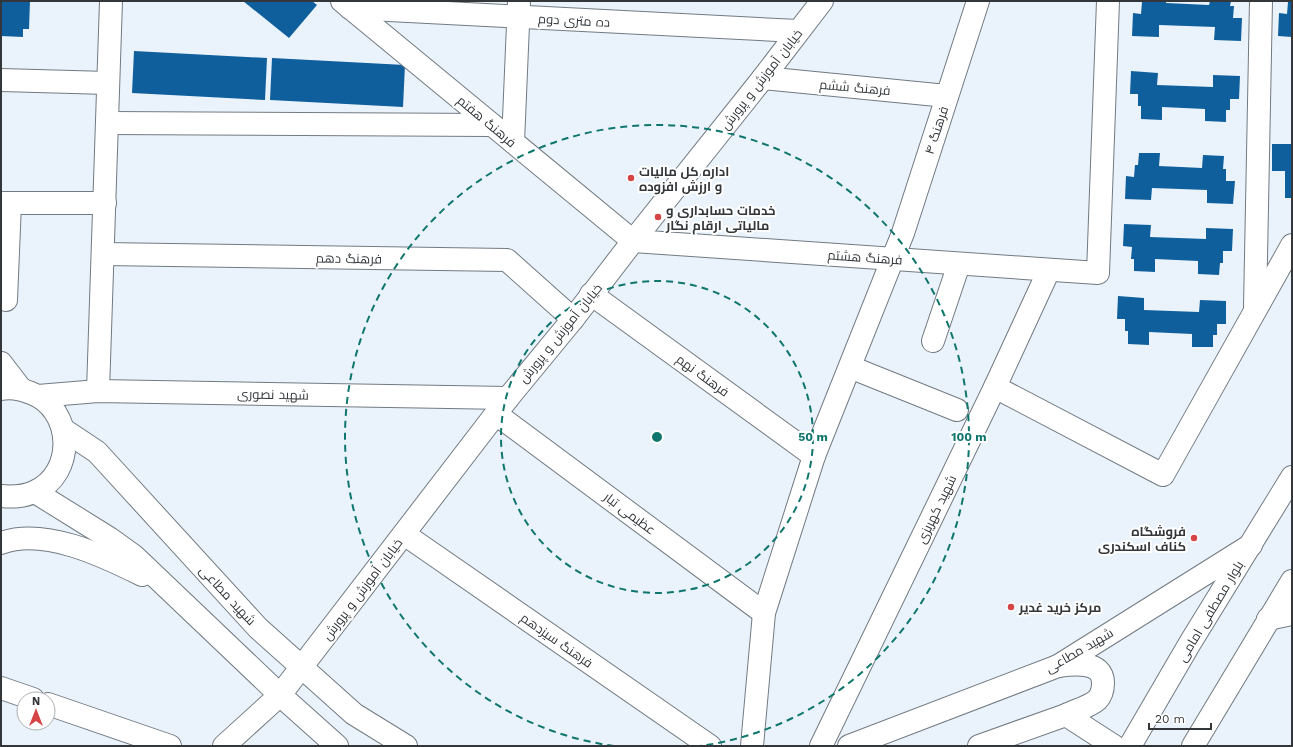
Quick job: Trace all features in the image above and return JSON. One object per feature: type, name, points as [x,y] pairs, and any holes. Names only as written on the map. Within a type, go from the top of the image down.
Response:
[{"type":"street","points":[[98,391],[111,1]]},
{"type":"street","name":"خیابان آموزش و پرورش","points":[[224,746],[280,696],[502,406],[573,319],[591,294],[763,78],[822,1]]},
{"type":"street","name":"فرهنگ ۴","points":[[752,746],[764,613],[814,456],[903,233],[978,1]]},
{"type":"street","name":"فرهنگ هشتم","points":[[633,241],[1098,273],[1108,1]]},
{"type":"street","points":[[1255,311],[1262,1]]},
{"type":"street","name":"ده متری دوم","points":[[346,5],[518,9],[798,31]]},
{"type":"street","name":"فرهنگ هفتم","points":[[346,5],[633,241]]},
{"type":"street","points":[[513,142],[518,9]]},
{"type":"street","name":"فرهنگ ششم","points":[[763,78],[947,96]]},
{"type":"street","points":[[1,80],[108,83]]},
{"type":"street","points":[[107,123],[492,125]]},
{"type":"street","points":[[6,300],[5,203],[105,202]]},
{"type":"street","points":[[995,387],[1163,475],[1292,245]]},
{"type":"street","name":"فرهنگ دهم","points":[[103,254],[507,260],[573,319]]},
{"type":"street","points":[[933,340],[959,264]]},
{"type":"street","name":"شهید کهریزی","points":[[821,746],[995,387],[1049,270]]},
{"type":"street","name":"فرهنگ نهم","points":[[591,294],[814,456]]},
{"type":"street","points":[[1,363],[20,392],[50,405],[58,416],[64,430],[65,448],[60,466],[50,481],[18,495],[1,514]]},
{"type":"street","points":[[850,367],[957,410]]},
{"type":"street","name":"شهید نصوری","points":[[20,392],[98,391],[502,406]]},
{"type":"street","name":"عظیمی تبار","points":[[502,406],[764,613]]},
{"type":"street","name":"شهید مطاعی","points":[[64,430],[97,452],[258,628],[354,714],[406,746]]},
{"type":"street","name":"بلوار مصطفی امامی","points":[[1130,746],[1190,643],[1292,477]]},
{"type":"street","points":[[18,495],[109,538],[134,556],[280,696],[337,746]]},
{"type":"street","name":"فرهنگ سیزدهم","points":[[404,534],[710,746]]},
{"type":"street","points":[[1,543],[12,539],[29,538],[68,545],[119,563],[172,592]]},
{"type":"street","name":"شهید مطاعی","points":[[849,746],[1058,666],[1251,545]]},
{"type":"street","points":[[1193,746],[1268,619],[1290,596]]},
{"type":"street","points":[[978,746],[1002,742],[1095,701],[1100,696],[1103,686],[1103,677],[1099,670],[1084,664],[1058,666]]},
{"type":"street","points":[[1,688],[16,693]]},
{"type":"street","points":[[56,707],[170,746]]},
{"type":"street","points":[[1066,714],[1114,746]]},
{"type":"building","points":[[1,1],[30,1],[29,29],[23,29],[23,37],[1,36]]},
{"type":"building","points":[[243,1],[312,1],[317,5],[289,38]]},
{"type":"building","points":[[1166,1],[1166,3],[1209,5],[1210,1],[1231,1],[1230,6],[1234,6],[1233,18],[1242,18],[1241,41],[1214,40],[1215,27],[1159,25],[1159,37],[1132,36],[1133,13],[1141,14],[1142,2]]},
{"type":"building","points":[[1288,2],[1292,2],[1292,37],[1278,36],[1279,13],[1287,14]]},
{"type":"building","points":[[134,51],[267,58],[265,100],[132,93]]},
{"type":"building","points":[[272,58],[405,65],[403,107],[270,100]]},
{"type":"building","points":[[1131,71],[1158,73],[1157,85],[1213,87],[1213,75],[1240,76],[1239,99],[1230,99],[1230,110],[1226,110],[1226,122],[1205,121],[1205,109],[1162,107],[1162,120],[1141,119],[1141,106],[1138,106],[1138,94],[1130,94]]},
{"type":"building","points":[[1272,144],[1292,144],[1292,198],[1285,198],[1285,171],[1272,171]]},
{"type":"building","points":[[1139,153],[1160,153],[1159,166],[1202,168],[1203,155],[1224,156],[1223,169],[1226,169],[1226,181],[1235,181],[1233,204],[1207,203],[1207,190],[1152,188],[1151,200],[1125,199],[1126,176],[1134,177],[1135,165],[1138,165]]},
{"type":"building","points":[[1124,224],[1151,225],[1150,237],[1206,239],[1206,228],[1233,229],[1232,251],[1223,251],[1223,263],[1220,263],[1219,275],[1198,274],[1198,261],[1155,259],[1155,272],[1134,271],[1134,259],[1131,259],[1132,247],[1123,246]]},
{"type":"building","points":[[1118,296],[1144,298],[1144,310],[1199,312],[1200,300],[1226,301],[1226,324],[1217,324],[1217,335],[1213,335],[1213,347],[1192,347],[1192,334],[1149,332],[1149,345],[1128,344],[1128,331],[1125,331],[1125,319],[1117,319]]},
{"type":"place","name":"اداره کل مالیات و ارزش افزوده","points":[[631,178]]},
{"type":"place","name":"خدمات حسابداری و مالیاتی ارقام نگار","points":[[658,217]]},
{"type":"place","name":"فروشگاه کناف اسکندری","points":[[1194,538]]},
{"type":"place","name":"مرکز خرید غدیر","points":[[1011,607]]}]
